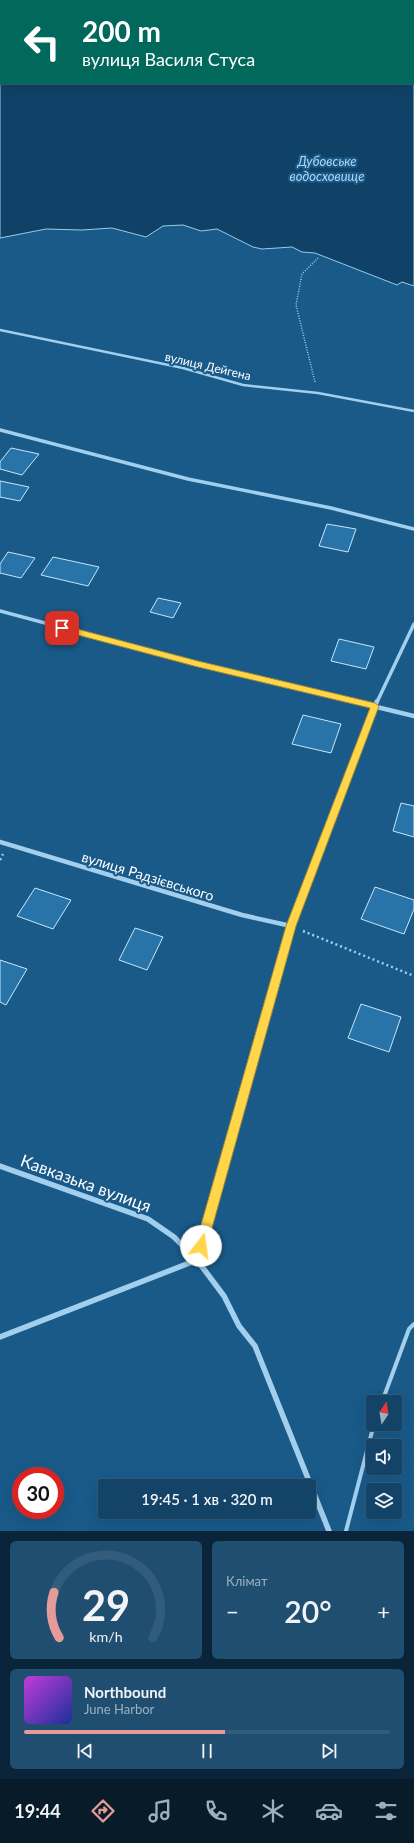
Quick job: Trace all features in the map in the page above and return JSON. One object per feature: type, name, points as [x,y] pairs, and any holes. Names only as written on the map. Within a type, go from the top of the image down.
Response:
[{"type":"street","name":"вулиця Дейгена","points":[[0,330],[183,368],[243,384],[318,392],[414,411]]},
{"type":"street","points":[[0,430],[188,479],[331,508],[414,529]]},
{"type":"street","points":[[0,611],[198,664],[414,716]]},
{"type":"street","points":[[0,1338],[197,1260],[291,926],[375,706],[414,624]]},
{"type":"street","name":"вулиця Радзієвського","points":[[0,842],[242,915],[291,926]]},
{"type":"street","name":"Кавказька вулиця","points":[[0,1166],[148,1219],[174,1237],[197,1260],[224,1296],[239,1326],[255,1346],[320,1505],[329,1531]]},
{"type":"lane","points":[[385,1395],[409,1329],[414,1324]]},
{"type":"lane","points":[[346,1531],[372,1431]]},
{"type":"path","points":[[318,258],[302,274],[296,305],[318,392]]},
{"type":"path","points":[[291,926],[414,976]]},
{"type":"water","name":"Дубовське водосховище","points":[[0,84],[414,84],[414,286],[402,282],[397,285],[315,253],[302,252],[292,247],[262,249],[253,247],[217,229],[201,231],[183,225],[163,226],[146,237],[112,228],[82,230],[46,229],[0,238]]},
{"type":"building","points":[[11,448],[39,454],[22,475],[0,469],[0,462]]},
{"type":"building","points":[[0,481],[29,487],[20,501],[0,497]]},
{"type":"building","points":[[327,524],[356,529],[348,552],[319,546]]},
{"type":"building","points":[[8,552],[35,558],[21,578],[0,573],[0,564]]},
{"type":"building","points":[[53,557],[99,567],[88,586],[41,575]]},
{"type":"building","points":[[158,598],[181,603],[173,618],[150,612]]},
{"type":"building","points":[[339,639],[374,647],[366,669],[331,661]]},
{"type":"building","points":[[303,715],[341,724],[331,753],[292,744]]},
{"type":"building","points":[[401,803],[414,806],[414,837],[393,831]]},
{"type":"building","points":[[375,887],[414,900],[414,909],[404,934],[361,919]]},
{"type":"building","points":[[35,888],[71,900],[53,929],[17,916]]},
{"type":"building","points":[[135,928],[163,937],[147,970],[119,960]]},
{"type":"building","points":[[0,960],[27,969],[6,1005],[0,1002]]},
{"type":"building","points":[[361,1004],[401,1017],[389,1052],[348,1038]]},
{"type":"route","points":[[62,628],[198,664],[375,706],[291,926],[201,1246]]}]
